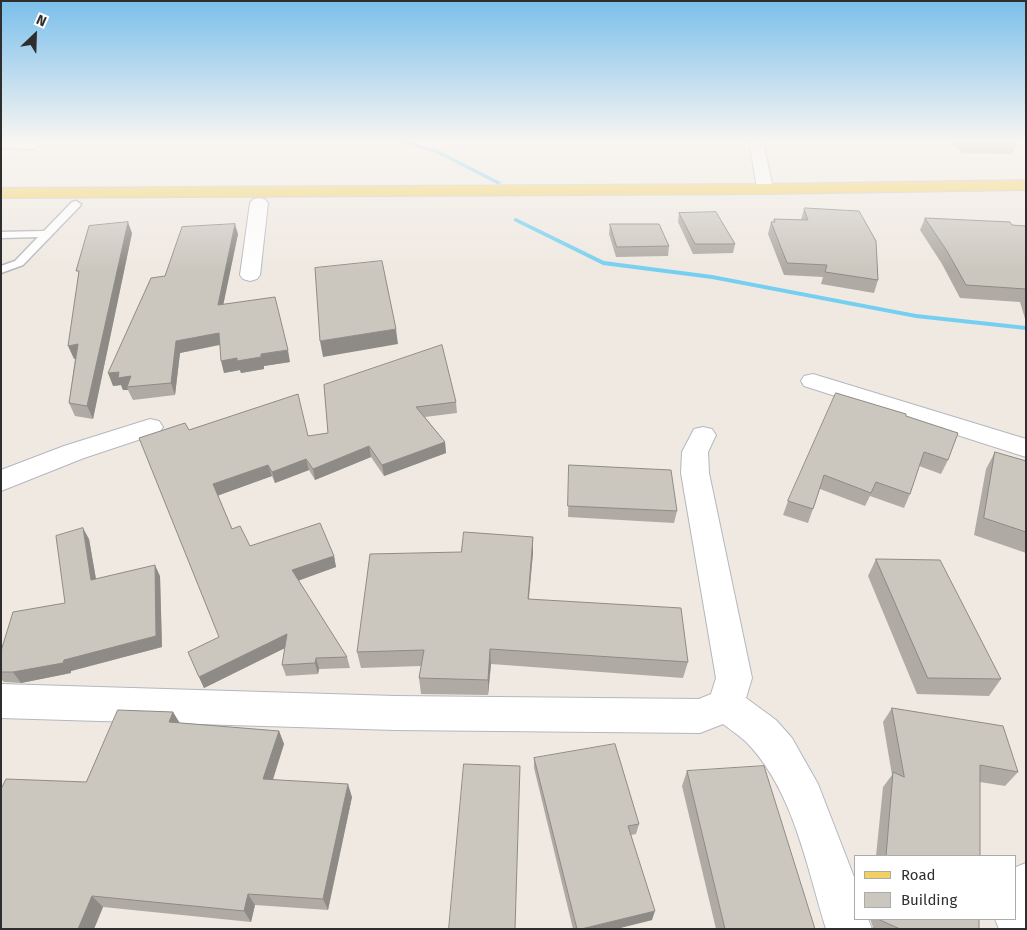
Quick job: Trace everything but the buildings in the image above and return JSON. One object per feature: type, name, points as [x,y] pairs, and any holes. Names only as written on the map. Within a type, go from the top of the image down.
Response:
[{"type":"main road","points":[[1,193],[765,189],[1026,185]]},
{"type":"main road","points":[[1,204],[1026,196]]},
{"type":"street","points":[[764,183],[765,189]]},
{"type":"street","points":[[250,275],[259,203]]},
{"type":"street","points":[[813,381],[1026,448]]},
{"type":"street","points":[[1,480],[74,452],[150,427]]},
{"type":"street","points":[[703,435],[695,452],[695,472],[734,678],[726,705]]},
{"type":"street","points":[[1,701],[395,712],[700,716],[726,705]]},
{"type":"street","points":[[726,705],[762,733],[784,759],[806,805],[849,929]]},
{"type":"street","points":[[1017,911],[1026,885]]},
{"type":"lane","points":[[1,270],[19,263],[76,204]]},
{"type":"lane","points":[[1,235],[48,234]]},
{"type":"waterway","points":[[516,220],[603,263],[712,277],[916,316],[1026,328]]}]
